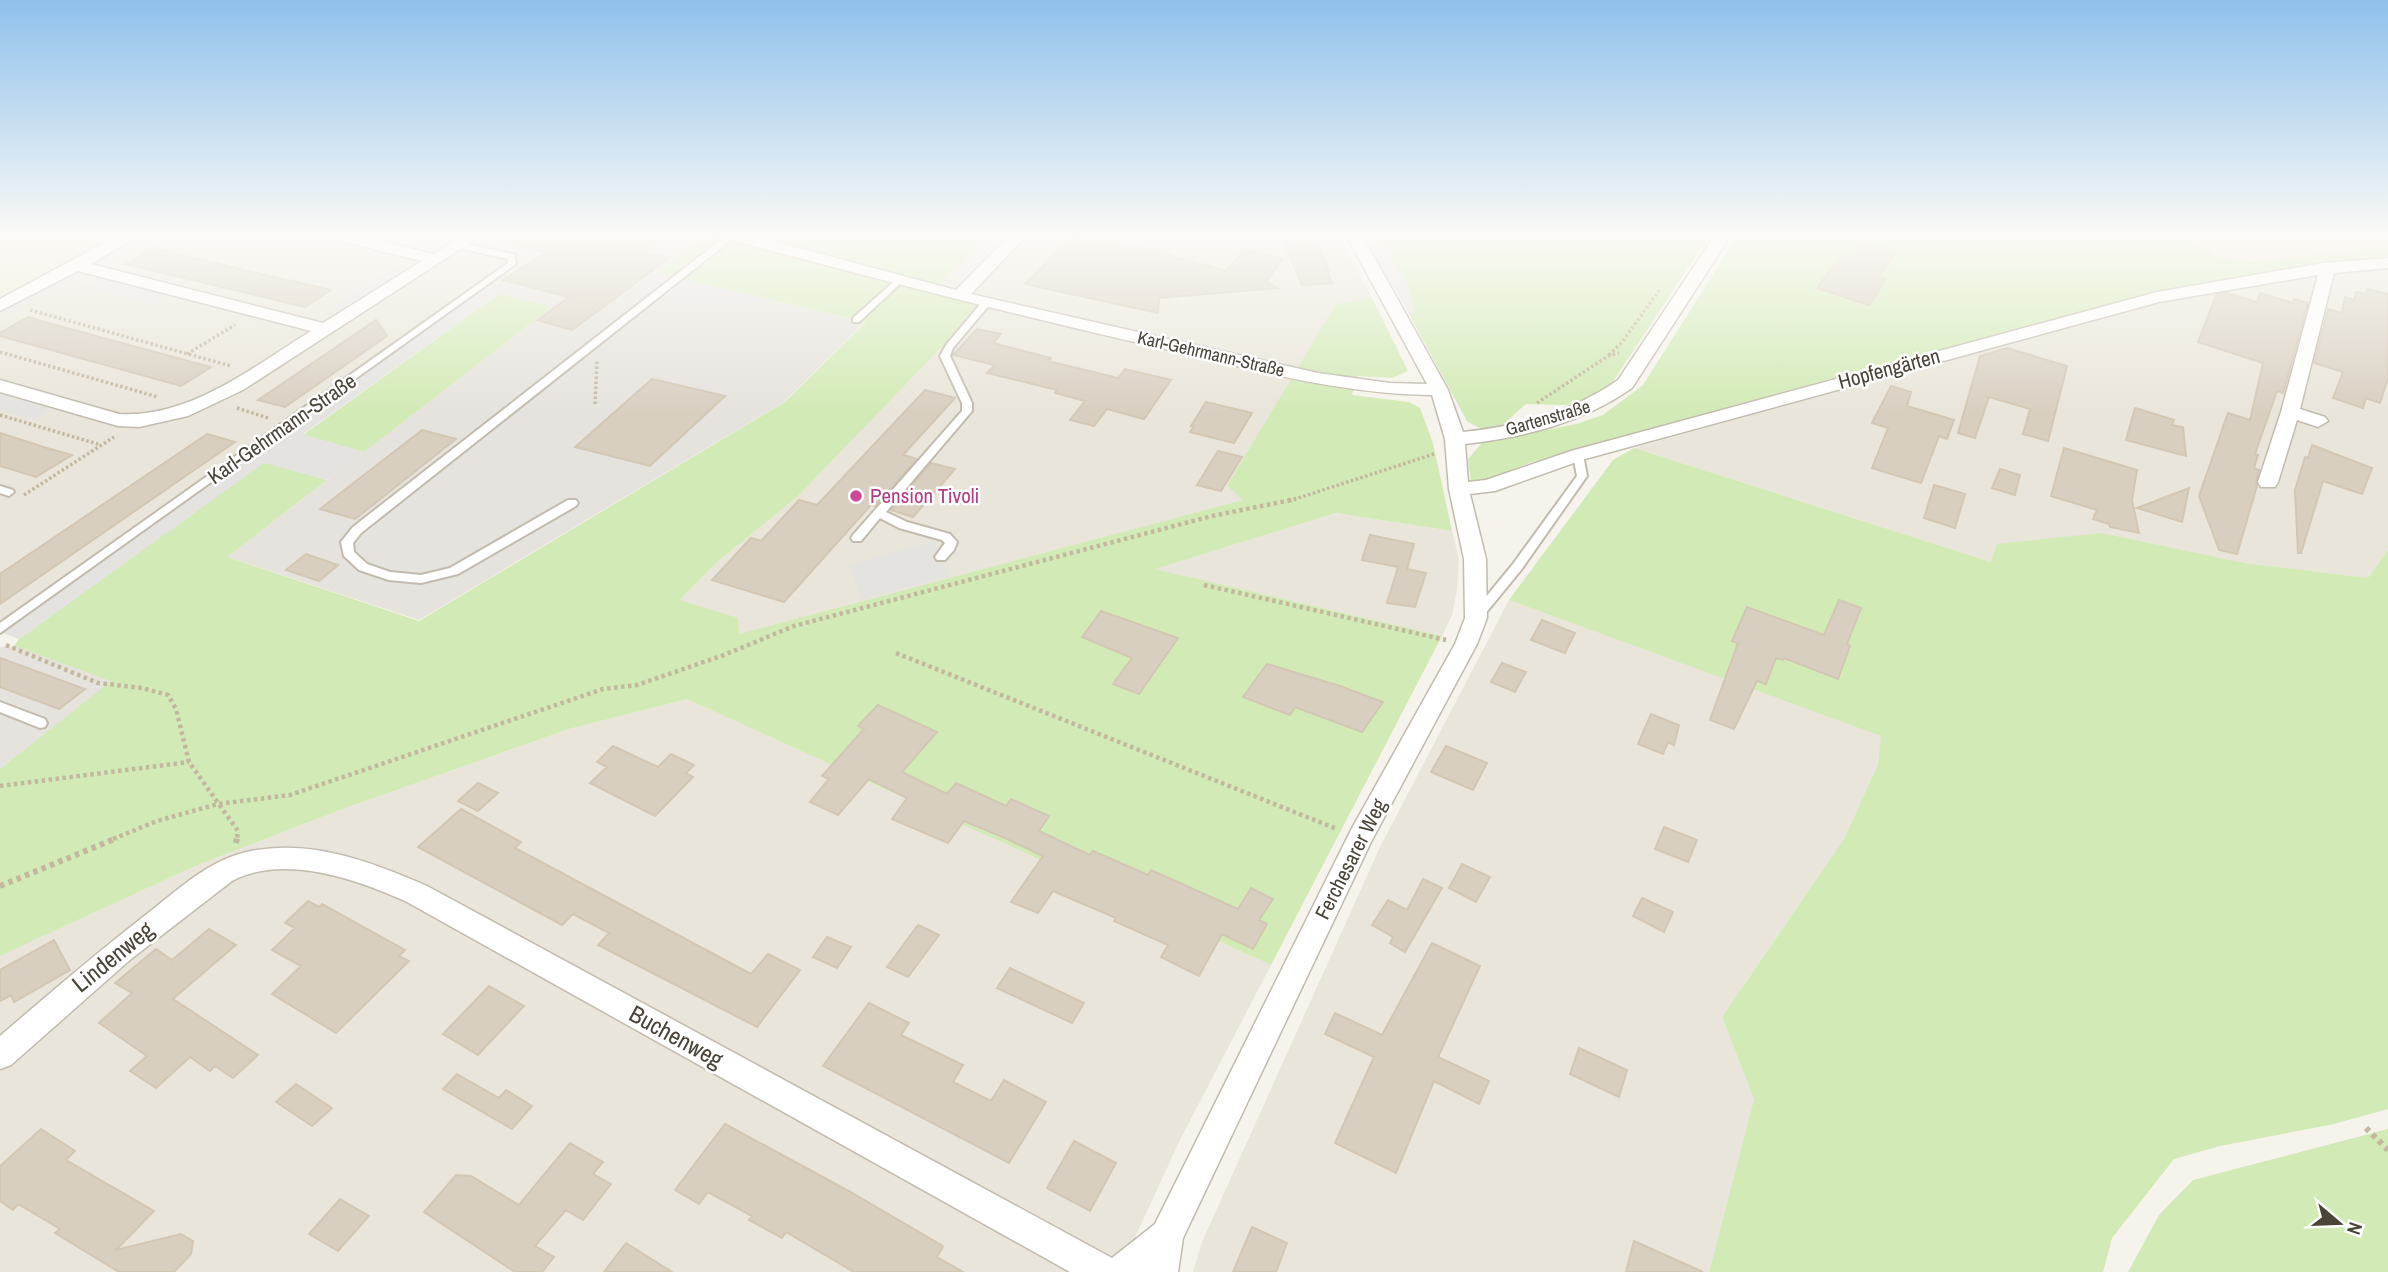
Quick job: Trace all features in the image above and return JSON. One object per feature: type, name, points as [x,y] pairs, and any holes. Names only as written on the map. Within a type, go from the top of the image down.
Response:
[{"type":"street","points":[[0,306],[22,294]]},
{"type":"street","points":[[189,294],[325,329]]},
{"type":"street","points":[[0,386],[118,420],[139,421],[181,412],[209,400],[380,294]]},
{"type":"street","name":"Karl-Gehrmann-Straße","points":[[952,294],[1318,379],[1391,389],[1438,390]]},
{"type":"street","name":"Ferchesarer Weg","points":[[1161,1272],[1167,1236],[1360,838],[1465,644],[1476,618],[1475,559],[1457,463],[1438,390],[1386,294]]},
{"type":"street","name":"Gartenstraße","points":[[1457,463],[1511,430],[1585,410],[1608,398],[1625,384],[1684,294]]},
{"type":"street","name":"Hopfengärten","points":[[1457,463],[1488,486],[1578,455],[2170,294]]},
{"type":"street","points":[[2268,482],[2290,412],[2321,294]]},
{"type":"street","points":[[2290,412],[2318,421]]},
{"type":"street","name":"Buchenweg","points":[[233,868],[268,860],[306,859],[336,862],[360,869],[417,894],[1103,1272]]},
{"type":"street","name":"Lindenweg","points":[[0,1055],[138,936],[193,894],[233,868]]},
{"type":"street","name":"Ferchesarer Weg","points":[[1121,1272],[1167,1236]]},
{"type":"lane","name":"Karl-Gehrmann-Straße","points":[[0,629],[470,294]]},
{"type":"lane","points":[[572,503],[454,571],[421,579],[389,576],[363,567],[348,554],[347,542],[357,530],[661,294]]},
{"type":"lane","points":[[856,320],[884,294]]},
{"type":"lane","points":[[856,538],[967,411],[967,403],[945,356],[949,347],[986,303]]},
{"type":"lane","points":[[1476,618],[1517,567],[1582,476],[1578,455]]},
{"type":"lane","points":[[878,513],[903,525],[946,537],[951,542],[942,557]]},
{"type":"lane","points":[[0,707],[40,723]]},
{"type":"path","points":[[1511,430],[1533,406],[1608,356],[1622,342],[1655,294]]},
{"type":"path","points":[[26,309],[235,367]]},
{"type":"path","points":[[187,354],[257,312]]},
{"type":"path","points":[[595,404],[597,343]]},
{"type":"path","points":[[1608,356],[1650,345]]},
{"type":"path","points":[[0,352],[163,398]]},
{"type":"path","points":[[209,400],[289,424]]},
{"type":"path","points":[[0,415],[102,445]]},
{"type":"path","points":[[23,496],[139,421]]},
{"type":"path","points":[[0,886],[157,821],[218,804],[290,795],[603,689],[637,685],[724,656],[793,626],[1186,523],[1239,513],[1326,490],[1435,453],[1457,463]]},
{"type":"path","points":[[1204,585],[1465,644]]},
{"type":"path","points":[[0,643],[98,683],[142,688],[168,695],[176,709],[189,762],[238,831],[233,868]]},
{"type":"path","points":[[896,653],[1323,823]]},
{"type":"path","points":[[0,786],[189,762]]},
{"type":"path","points":[[2366,1128],[2388,1150]]},
{"type":"shaded area","points":[[5,294],[472,294],[0,629],[0,297]]},
{"type":"shaded area","points":[[22,294],[44,294],[0,318],[0,306]]},
{"type":"shaded area","points":[[111,294],[170,294],[152,305]]},
{"type":"shaded area","points":[[352,294],[380,294],[351,313],[331,307]]},
{"type":"shaded area","points":[[472,294],[498,294],[303,434],[364,452],[327,480],[264,463],[19,639],[0,632]]},
{"type":"shaded area","points":[[500,294],[749,294],[865,322],[784,402],[419,620],[227,557],[551,308]]},
{"type":"shaded area","points":[[933,294],[1370,294],[1372,298],[1336,305],[1227,486],[1244,500],[738,635],[679,601],[717,562],[797,497],[939,350],[976,306]]},
{"type":"shaded area","points":[[1398,294],[1410,294],[1416,312],[1409,314]]},
{"type":"shaded area","points":[[2187,294],[2388,294],[2388,550],[2368,578],[2244,563],[1991,562],[1634,448]]},
{"type":"shaded area","points":[[0,386],[60,404],[34,420],[0,410]]},
{"type":"shaded area","points":[[1336,513],[1452,531],[1459,559],[1457,590],[1452,615],[1442,636],[1154,569]]},
{"type":"shaded area","points":[[934,541],[950,575],[863,600],[848,565]]},
{"type":"shaded area","points":[[1509,600],[1882,735],[1878,764],[1844,839],[1722,1017],[1754,1099],[1709,1272],[1193,1272],[1202,1242],[1380,847]]},
{"type":"shaded area","points":[[14,646],[112,681],[0,769],[0,647]]},
{"type":"shaded area","points":[[687,699],[1271,965],[1179,1142],[1119,1272],[0,1272],[0,956],[195,866],[340,810],[569,729]]},
{"type":"green space","points":[[498,294],[552,307],[364,452],[303,435]]},
{"type":"green space","points":[[749,294],[934,294],[977,305],[939,350],[797,497],[717,562],[680,600],[738,618],[739,634],[1243,500],[1227,486],[1336,304],[1372,298],[1408,371],[1392,378],[1357,376],[1352,395],[1409,402],[1420,408],[1433,443],[1452,531],[1336,513],[1155,569],[1442,636],[1271,965],[687,699],[569,729],[340,810],[195,866],[0,956],[0,769],[111,681],[14,646],[19,639],[264,462],[327,480],[227,557],[419,621],[785,402],[866,322]]},
{"type":"green space","points":[[1410,294],[1671,294],[1610,386],[1598,396],[1568,405],[1526,404],[1500,426],[1486,429],[1467,421],[1409,314],[1415,312]]},
{"type":"green space","points":[[1700,294],[2149,294],[1529,463],[1480,483],[1471,482],[1468,459],[1482,443],[1576,424],[1603,415],[1643,385]]},
{"type":"green space","points":[[1634,448],[1991,562],[1997,544],[2101,533],[2244,563],[2368,578],[2388,550],[2388,1109],[2334,1124],[2220,1146],[2174,1159],[2112,1238],[2103,1272],[1709,1272],[1754,1099],[1722,1017],[1844,839],[1878,764],[1881,736],[1509,600],[1613,460]]},
{"type":"green space","points":[[2388,1129],[2388,1272],[2128,1272],[2159,1215],[2193,1180]]},
{"type":"building","points":[[252,294],[324,294],[305,307]]},
{"type":"building","points":[[559,294],[620,294],[572,330],[537,320],[569,297]]},
{"type":"building","points":[[1073,294],[1202,294],[1159,298],[1158,313]]},
{"type":"building","points":[[1836,294],[1876,294],[1869,305]]},
{"type":"building","points":[[2231,294],[2257,302],[2260,294],[2264,294],[2293,303],[2294,299],[2308,303],[2283,393],[2277,391],[2255,454],[2258,455],[2254,468],[2259,470],[2257,486],[2237,554],[2219,550],[2199,496],[2228,413],[2250,420],[2263,363],[2198,342],[2216,295]]},
{"type":"building","points":[[2355,294],[2388,294],[2388,378],[2380,403],[2366,398],[2363,408],[2333,398],[2343,372],[2314,363],[2328,309],[2342,313],[2345,297],[2354,300]]},
{"type":"building","points":[[28,317],[211,367],[181,386],[0,336],[0,333]]},
{"type":"building","points":[[376,320],[387,336],[285,407],[258,400]]},
{"type":"building","points":[[977,329],[1001,334],[993,343],[1051,358],[1048,361],[1118,378],[1125,369],[1171,380],[1144,419],[1107,409],[1094,426],[1070,420],[1085,401],[1055,393],[1057,390],[987,373],[995,365],[953,355]]},
{"type":"building","points":[[2007,348],[2067,366],[2048,441],[2023,434],[2030,409],[1989,397],[1975,438],[1958,433],[1980,356]]},
{"type":"building","points":[[652,379],[725,396],[650,466],[575,447]]},
{"type":"building","points":[[1891,386],[1911,392],[1907,406],[1954,420],[1947,439],[1939,436],[1921,483],[1872,468],[1888,428],[1872,423]]},
{"type":"building","points":[[925,390],[955,398],[903,455],[917,459],[875,506],[871,505],[784,602],[712,580],[751,538],[761,541],[799,500],[817,505]]},
{"type":"building","points":[[1206,402],[1252,413],[1234,443],[1190,432]]},
{"type":"building","points":[[2135,408],[2174,420],[2172,425],[2183,427],[2186,456],[2126,440]]},
{"type":"building","points":[[422,430],[456,439],[355,519],[320,509]]},
{"type":"building","points":[[0,433],[72,455],[36,477],[0,466]]},
{"type":"building","points":[[207,434],[235,442],[0,604],[0,574]]},
{"type":"building","points":[[2312,445],[2372,468],[2362,494],[2323,481],[2301,553],[2298,553],[2295,490],[2305,457],[2308,458]]},
{"type":"building","points":[[2064,448],[2137,470],[2132,500],[2139,533],[2110,527],[2109,524],[2093,519],[2097,510],[2051,496]]},
{"type":"building","points":[[1218,451],[1242,457],[1221,491],[1197,485]]},
{"type":"building","points":[[931,463],[955,469],[913,517],[891,510]]},
{"type":"building","points":[[2000,469],[2020,475],[2015,495],[1992,488]]},
{"type":"building","points":[[1934,485],[1965,494],[1955,528],[1924,518]]},
{"type":"building","points":[[2189,488],[2182,522],[2137,508]]},
{"type":"building","points":[[1370,535],[1414,544],[1407,569],[1426,573],[1415,607],[1387,603],[1398,567],[1362,560]]},
{"type":"building","points":[[306,554],[338,565],[319,581],[286,570]]},
{"type":"building","points":[[1839,600],[1861,608],[1847,644],[1850,646],[1838,679],[1784,658],[1776,658],[1766,684],[1757,681],[1734,729],[1710,720],[1738,643],[1732,641],[1747,607],[1824,635]]},
{"type":"building","points":[[1101,611],[1178,638],[1139,694],[1113,684],[1132,658],[1082,637]]},
{"type":"building","points":[[1542,620],[1575,633],[1565,653],[1531,640]]},
{"type":"building","points":[[0,658],[85,689],[59,709],[0,687]]},
{"type":"building","points":[[1502,663],[1526,672],[1515,692],[1491,682]]},
{"type":"building","points":[[1267,664],[1383,702],[1362,732],[1295,707],[1290,715],[1243,697]]},
{"type":"building","points":[[878,705],[937,732],[902,772],[947,794],[956,783],[1006,806],[1011,799],[1049,816],[1039,831],[1090,855],[1093,851],[1148,875],[1151,870],[1238,909],[1251,888],[1273,899],[1259,920],[1267,924],[1253,949],[1222,934],[1199,976],[1161,957],[1168,945],[1114,921],[1116,918],[1053,891],[1038,913],[1011,902],[1043,856],[1005,838],[964,821],[948,843],[892,819],[907,798],[869,779],[838,815],[810,802],[829,779],[822,776],[864,729],[858,726]]},
{"type":"building","points":[[1651,714],[1679,725],[1674,745],[1668,742],[1663,754],[1638,744]]},
{"type":"building","points":[[613,746],[658,767],[671,754],[694,765],[686,773],[693,777],[655,816],[590,783],[607,767],[597,762]]},
{"type":"building","points":[[1446,746],[1487,763],[1473,790],[1431,772]]},
{"type":"building","points":[[478,783],[498,793],[478,811],[458,801]]},
{"type":"building","points":[[461,809],[521,842],[515,848],[751,974],[768,954],[800,970],[757,1027],[598,945],[609,933],[573,914],[562,925],[418,847]]},
{"type":"building","points":[[1664,827],[1697,840],[1688,862],[1655,849]]},
{"type":"building","points":[[1462,864],[1490,877],[1476,902],[1449,888]]},
{"type":"building","points":[[1423,879],[1442,888],[1405,952],[1390,943],[1393,937],[1372,925],[1388,900],[1407,910]]},
{"type":"building","points":[[1642,898],[1673,912],[1664,932],[1633,916]]},
{"type":"building","points":[[308,901],[319,907],[322,904],[405,950],[399,956],[409,961],[336,1033],[272,994],[301,966],[272,950],[295,928],[285,923]]},
{"type":"building","points":[[918,925],[939,935],[908,977],[887,967]]},
{"type":"building","points":[[209,929],[236,945],[173,999],[258,1055],[233,1078],[215,1066],[210,1071],[190,1057],[156,1088],[130,1071],[147,1056],[99,1023],[132,993],[115,983],[156,949],[172,960]]},
{"type":"building","points":[[827,937],[851,947],[837,968],[813,957]]},
{"type":"building","points":[[54,940],[70,970],[14,1002],[11,995],[0,1001],[0,970]]},
{"type":"building","points":[[1432,943],[1480,966],[1438,1057],[1489,1081],[1479,1104],[1434,1081],[1396,1173],[1335,1143],[1374,1057],[1325,1034],[1335,1013],[1382,1035]]},
{"type":"building","points":[[1010,968],[1084,1003],[1072,1023],[997,988]]},
{"type":"building","points":[[489,986],[524,1006],[478,1055],[443,1034]]},
{"type":"building","points":[[869,1003],[909,1023],[901,1035],[963,1065],[953,1082],[991,1101],[1004,1080],[1046,1102],[1009,1163],[823,1066]]},
{"type":"building","points":[[1579,1048],[1627,1070],[1619,1097],[1570,1074]]},
{"type":"building","points":[[457,1074],[499,1098],[506,1090],[532,1106],[512,1129],[443,1089]]},
{"type":"building","points":[[296,1084],[332,1108],[312,1126],[276,1102]]},
{"type":"building","points":[[725,1124],[943,1246],[937,1257],[963,1272],[854,1272],[786,1232],[782,1238],[749,1220],[752,1216],[708,1192],[699,1204],[675,1190]]},
{"type":"building","points":[[41,1129],[75,1151],[66,1160],[154,1211],[116,1250],[181,1234],[193,1241],[191,1254],[174,1272],[119,1272],[55,1233],[60,1229],[18,1204],[13,1210],[0,1201],[0,1166]]},
{"type":"building","points":[[1074,1141],[1116,1163],[1090,1211],[1047,1188]]},
{"type":"building","points":[[570,1143],[603,1162],[593,1174],[611,1184],[583,1220],[566,1210],[535,1246],[554,1257],[542,1272],[515,1272],[424,1212],[456,1175],[471,1176],[519,1205]]},
{"type":"building","points":[[340,1199],[369,1216],[338,1251],[309,1234]]},
{"type":"building","points":[[1252,1227],[1287,1243],[1276,1272],[1233,1272]]},
{"type":"building","points":[[1634,1241],[1703,1272],[1626,1272]]},
{"type":"building","points":[[626,1243],[672,1272],[604,1272]]},
{"type":"place","name":"Pension Tivoli","points":[[856,496]]}]
